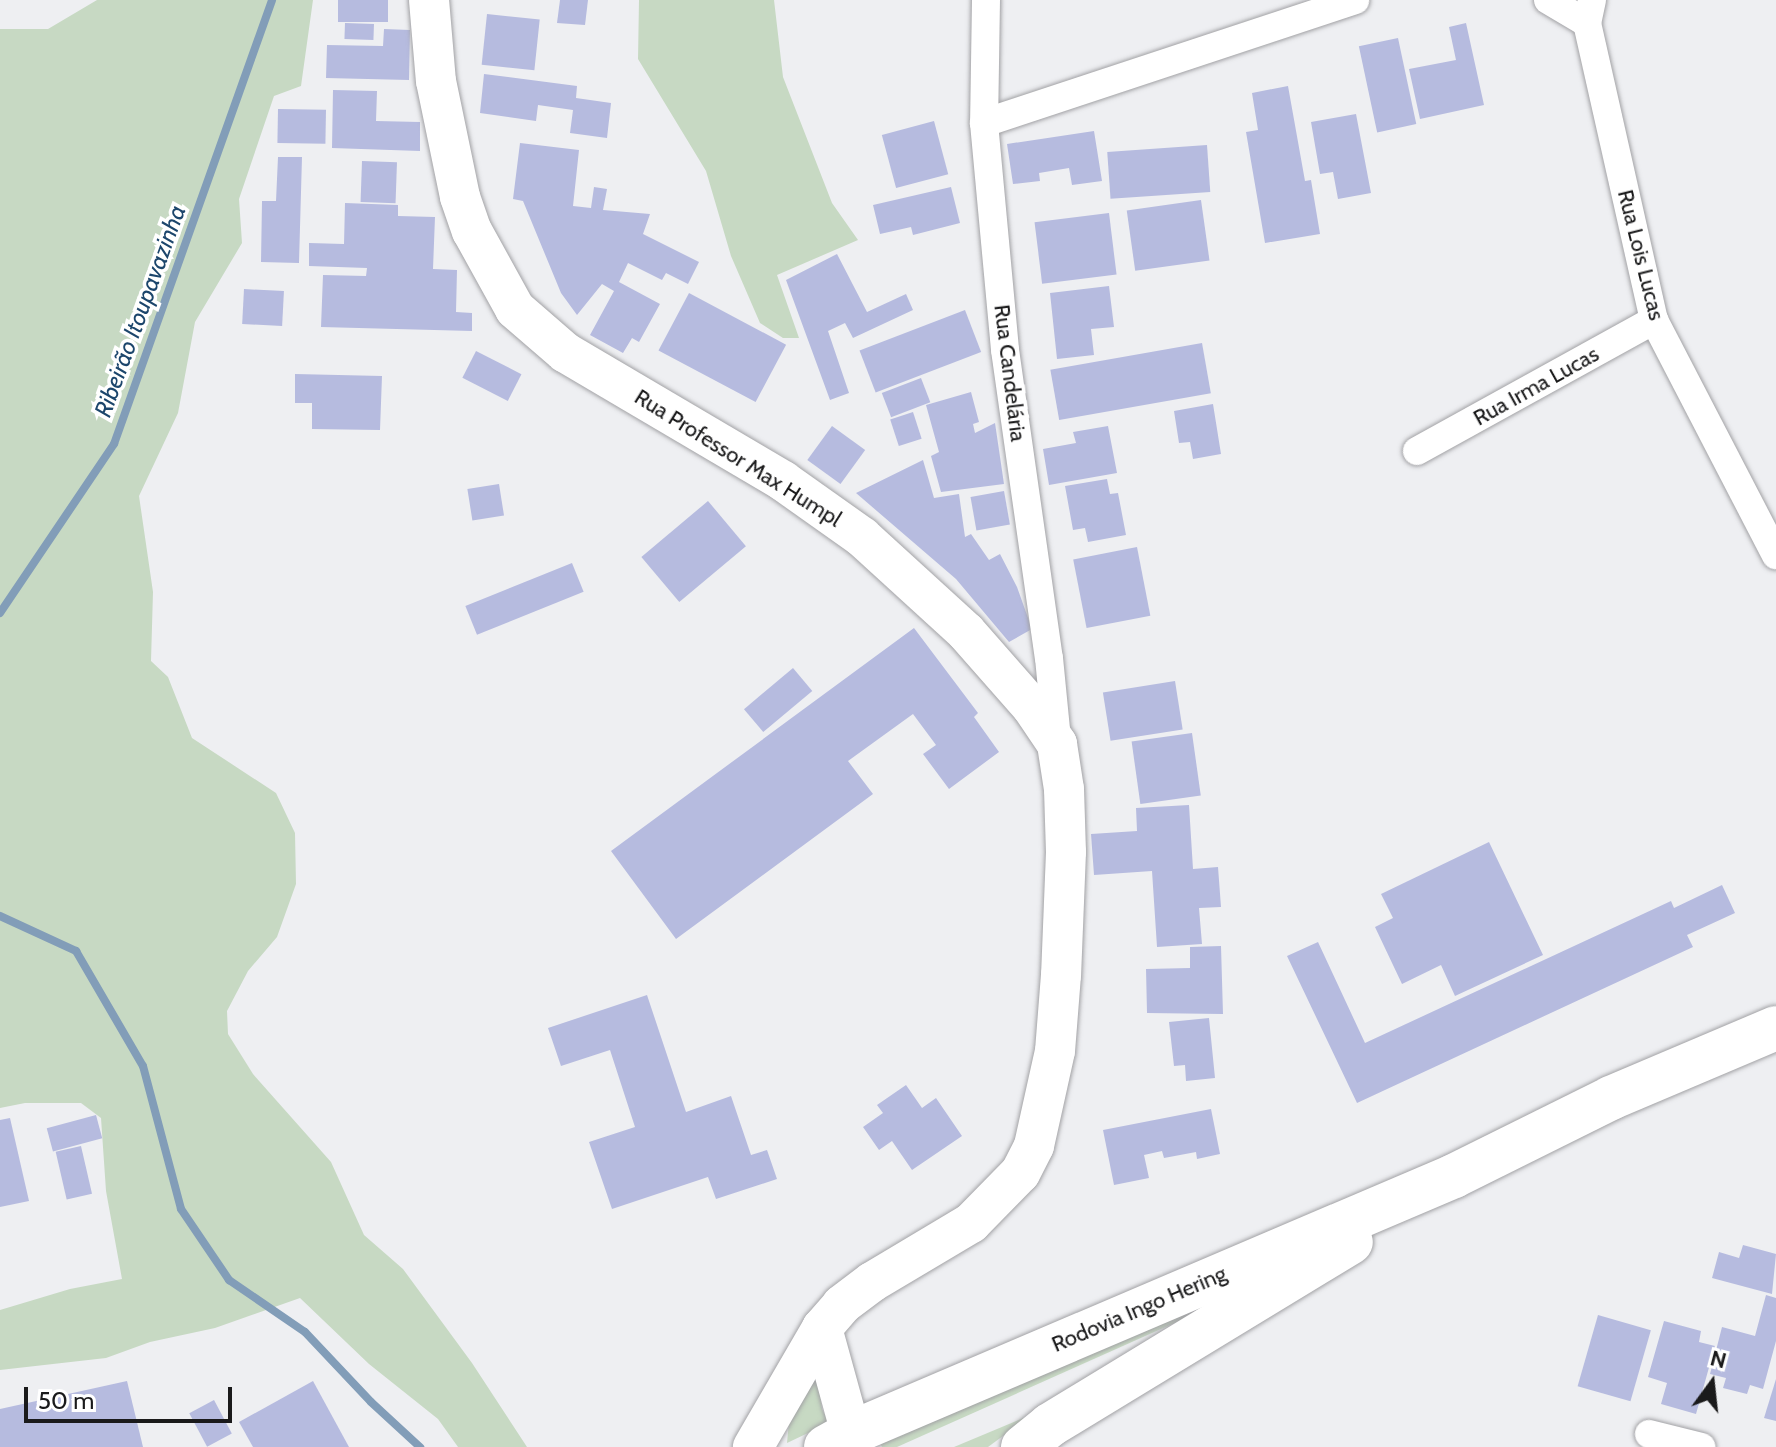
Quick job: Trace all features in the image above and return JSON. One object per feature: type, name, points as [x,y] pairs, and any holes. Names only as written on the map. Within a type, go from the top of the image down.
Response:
[{"type":"highway","name":"Rodovia Ingo Hering","points":[[844,1442],[1454,1176],[1611,1098],[1776,1028]]},
{"type":"highway","name":"Rodovia Ingo Hering","points":[[1023,1447],[1050,1425],[1454,1176]]},
{"type":"street","name":"Rua Professor Max Humpl","points":[[429,0],[438,95],[460,197],[472,231],[515,309],[566,353],[783,481],[862,537],[966,632],[1015,686],[1057,744],[1064,789],[1066,852],[1061,975],[1055,1051],[1034,1146],[1020,1173],[1000,1197],[971,1223],[872,1282],[842,1305],[822,1328],[753,1447]]},
{"type":"street","name":"Rua Candelária","points":[[986,0],[984,123],[1005,350],[1049,658],[1057,744]]},
{"type":"street","points":[[984,123],[1355,0]]},
{"type":"street","name":"Rua Lois Lucas","points":[[1548,0],[1589,11],[1654,320],[1776,555]]},
{"type":"street","name":"Rua Irma Lucas","points":[[1417,451],[1654,320]]},
{"type":"street","points":[[822,1328],[844,1442]]},
{"type":"street","points":[[1649,1434],[1701,1447]]},
{"type":"green space","points":[[97,0],[313,0],[301,86],[274,96],[239,199],[242,243],[195,322],[178,413],[139,496],[153,592],[151,661],[168,677],[192,738],[276,793],[295,833],[296,884],[277,937],[248,971],[227,1011],[228,1034],[253,1074],[331,1162],[364,1235],[403,1269],[472,1363],[527,1447],[458,1447],[438,1419],[369,1364],[300,1298],[215,1328],[150,1342],[106,1358],[0,1370],[0,1310],[70,1289],[122,1279],[106,1191],[101,1118],[81,1103],[25,1103],[0,1108],[0,29],[48,29]]},
{"type":"green space","points":[[639,0],[774,0],[783,77],[832,203],[858,240],[777,275],[799,338],[783,338],[760,323],[731,256],[706,171],[638,59]]},
{"type":"green space","points":[[1249,1278],[1181,1320],[897,1447],[882,1447],[879,1441]]},
{"type":"green space","points":[[817,1375],[822,1409],[829,1423],[787,1443],[789,1422]]},
{"type":"green space","points":[[1033,1414],[988,1447],[954,1447]]},
{"type":"building","points":[[338,0],[388,0],[388,22],[338,22]]},
{"type":"building","points":[[560,0],[588,0],[585,25],[557,23]]},
{"type":"building","points":[[487,14],[540,20],[534,70],[482,65]]},
{"type":"building","points":[[345,23],[374,24],[373,40],[344,39]]},
{"type":"building","points":[[1466,23],[1484,105],[1420,119],[1409,69],[1456,60],[1449,27]]},
{"type":"building","points":[[384,29],[410,30],[409,80],[326,78],[327,45],[383,46]]},
{"type":"building","points":[[1398,38],[1416,124],[1377,132],[1359,46]]},
{"type":"building","points":[[484,74],[577,86],[576,98],[611,103],[607,138],[570,133],[573,110],[538,105],[536,121],[480,113]]},
{"type":"building","points":[[1288,86],[1305,181],[1311,180],[1320,234],[1265,243],[1246,132],[1258,130],[1252,93]]},
{"type":"building","points":[[333,90],[377,91],[376,121],[420,122],[420,151],[332,148]]},
{"type":"building","points":[[278,109],[326,110],[325,144],[277,143]]},
{"type":"building","points":[[1356,114],[1371,193],[1338,199],[1333,172],[1320,174],[1311,122]]},
{"type":"building","points":[[934,121],[948,174],[896,188],[882,135]]},
{"type":"building","points":[[1094,131],[1102,181],[1072,185],[1069,168],[1039,173],[1040,181],[1013,184],[1007,144]]},
{"type":"building","points":[[520,143],[579,150],[573,206],[591,208],[594,187],[607,189],[603,210],[650,214],[643,234],[699,262],[688,284],[666,273],[662,280],[628,263],[619,282],[660,304],[639,342],[632,338],[623,353],[590,335],[614,291],[602,284],[577,315],[561,293],[523,201],[513,199]]},
{"type":"building","points":[[1207,145],[1210,192],[1111,199],[1107,152]]},
{"type":"building","points":[[278,157],[302,157],[299,263],[261,262],[262,201],[276,201]]},
{"type":"building","points":[[362,161],[397,162],[396,203],[361,202]]},
{"type":"building","points":[[951,187],[960,223],[913,235],[911,227],[880,234],[873,205]]},
{"type":"building","points":[[1201,200],[1209,260],[1135,271],[1127,210]]},
{"type":"building","points":[[345,203],[398,205],[398,216],[435,217],[433,269],[457,270],[456,312],[472,313],[472,331],[321,327],[323,275],[366,276],[367,268],[309,266],[309,243],[344,244]]},
{"type":"building","points":[[1109,213],[1117,275],[1042,284],[1035,222]]},
{"type":"building","points":[[837,254],[867,312],[906,294],[913,310],[853,338],[845,323],[828,331],[849,393],[830,400],[786,280]]},
{"type":"building","points":[[1109,286],[1114,327],[1091,329],[1094,355],[1057,359],[1050,293]]},
{"type":"building","points":[[244,289],[284,291],[282,326],[242,324]]},
{"type":"building","points":[[689,293],[786,345],[756,402],[658,350]]},
{"type":"building","points":[[965,310],[981,352],[876,393],[860,350]]},
{"type":"building","points":[[1202,343],[1211,393],[1059,420],[1050,370]]},
{"type":"building","points":[[476,351],[521,374],[508,401],[462,378]]},
{"type":"building","points":[[295,374],[382,376],[380,430],[312,429],[312,403],[295,403]]},
{"type":"building","points":[[921,378],[930,402],[891,417],[882,393]]},
{"type":"building","points":[[971,392],[979,422],[973,424],[975,433],[995,423],[1004,484],[941,492],[931,456],[939,452],[926,405]]},
{"type":"building","points":[[1213,404],[1221,454],[1193,459],[1190,442],[1179,443],[1174,411]]},
{"type":"building","points":[[913,412],[922,439],[899,446],[890,419]]},
{"type":"building","points":[[832,426],[865,450],[840,484],[807,460]]},
{"type":"building","points":[[1108,426],[1117,473],[1049,485],[1043,449],[1076,443],[1073,432]]},
{"type":"building","points":[[923,460],[934,498],[959,494],[965,537],[971,534],[989,560],[1000,554],[1017,587],[1032,629],[1009,642],[956,579],[856,493]]},
{"type":"building","points":[[1107,479],[1110,494],[1118,493],[1126,535],[1088,542],[1085,528],[1073,530],[1065,486]]},
{"type":"building","points":[[499,484],[504,516],[472,521],[467,489]]},
{"type":"building","points":[[1004,491],[1010,524],[976,530],[971,497]]},
{"type":"building","points":[[708,501],[746,546],[679,602],[641,557]]},
{"type":"building","points":[[1137,547],[1150,616],[1087,628],[1073,559]]},
{"type":"building","points":[[572,563],[584,592],[477,635],[465,606]]},
{"type":"building","points":[[914,628],[978,713],[974,717],[999,752],[949,789],[923,754],[936,745],[913,714],[848,761],[873,794],[676,939],[611,851]]},
{"type":"building","points":[[793,668],[812,691],[763,732],[744,709]]},
{"type":"building","points":[[1175,681],[1183,729],[1111,741],[1103,692]]},
{"type":"building","points":[[1192,733],[1201,795],[1140,804],[1132,741]]},
{"type":"building","points":[[1189,805],[1193,869],[1218,867],[1221,907],[1199,908],[1202,944],[1157,947],[1152,871],[1094,875],[1091,834],[1137,831],[1136,808]]},
{"type":"building","points":[[1489,842],[1543,955],[1455,996],[1441,965],[1402,984],[1375,927],[1393,918],[1381,894]]},
{"type":"building","points":[[1722,885],[1735,913],[1687,935],[1693,947],[1357,1103],[1287,956],[1318,942],[1365,1043],[1671,901],[1674,908]]},
{"type":"building","points":[[1221,946],[1223,1014],[1147,1013],[1146,969],[1190,968],[1190,947]]},
{"type":"building","points":[[647,995],[686,1112],[731,1096],[751,1155],[767,1150],[777,1179],[716,1199],[708,1177],[612,1209],[589,1142],[635,1127],[610,1050],[561,1066],[548,1028]]},
{"type":"building","points":[[1209,1018],[1215,1078],[1186,1081],[1185,1065],[1174,1066],[1169,1022]]},
{"type":"building","points":[[906,1085],[922,1108],[936,1098],[962,1136],[912,1170],[892,1141],[879,1150],[863,1127],[883,1113],[877,1105]]},
{"type":"building","points":[[1211,1109],[1220,1154],[1197,1159],[1196,1152],[1164,1158],[1162,1151],[1144,1155],[1149,1178],[1114,1185],[1103,1130]]},
{"type":"building","points":[[96,1115],[102,1138],[53,1151],[47,1128]]},
{"type":"building","points":[[10,1118],[29,1201],[0,1207],[0,1120]]},
{"type":"building","points":[[81,1146],[92,1194],[67,1200],[56,1152]]},
{"type":"building","points":[[1743,1245],[1776,1254],[1772,1294],[1712,1278],[1719,1252],[1739,1258]]},
{"type":"building","points":[[1766,1295],[1776,1298],[1776,1341],[1763,1389],[1750,1385],[1747,1394],[1723,1388],[1726,1378],[1710,1374],[1722,1327],[1755,1336]]},
{"type":"building","points":[[1598,1315],[1651,1330],[1630,1401],[1578,1386]]},
{"type":"building","points":[[1664,1321],[1701,1331],[1699,1342],[1715,1346],[1696,1414],[1661,1404],[1667,1383],[1648,1377]]},
{"type":"building","points":[[1776,1379],[1776,1421],[1764,1418]]},
{"type":"building","points":[[127,1381],[143,1447],[0,1447],[0,1409]]},
{"type":"building","points":[[313,1381],[349,1447],[253,1447],[239,1422]]},
{"type":"building","points":[[214,1400],[232,1434],[207,1447],[189,1413]]},
{"type":"waterway","name":"Ribeirão Itoupavazinha","points":[[0,613],[114,444],[272,0]]},
{"type":"waterway","name":"Ribeirão Itoupavazinha","points":[[0,916],[76,951],[143,1066],[181,1209],[229,1280],[305,1332],[371,1402],[420,1447]]}]
